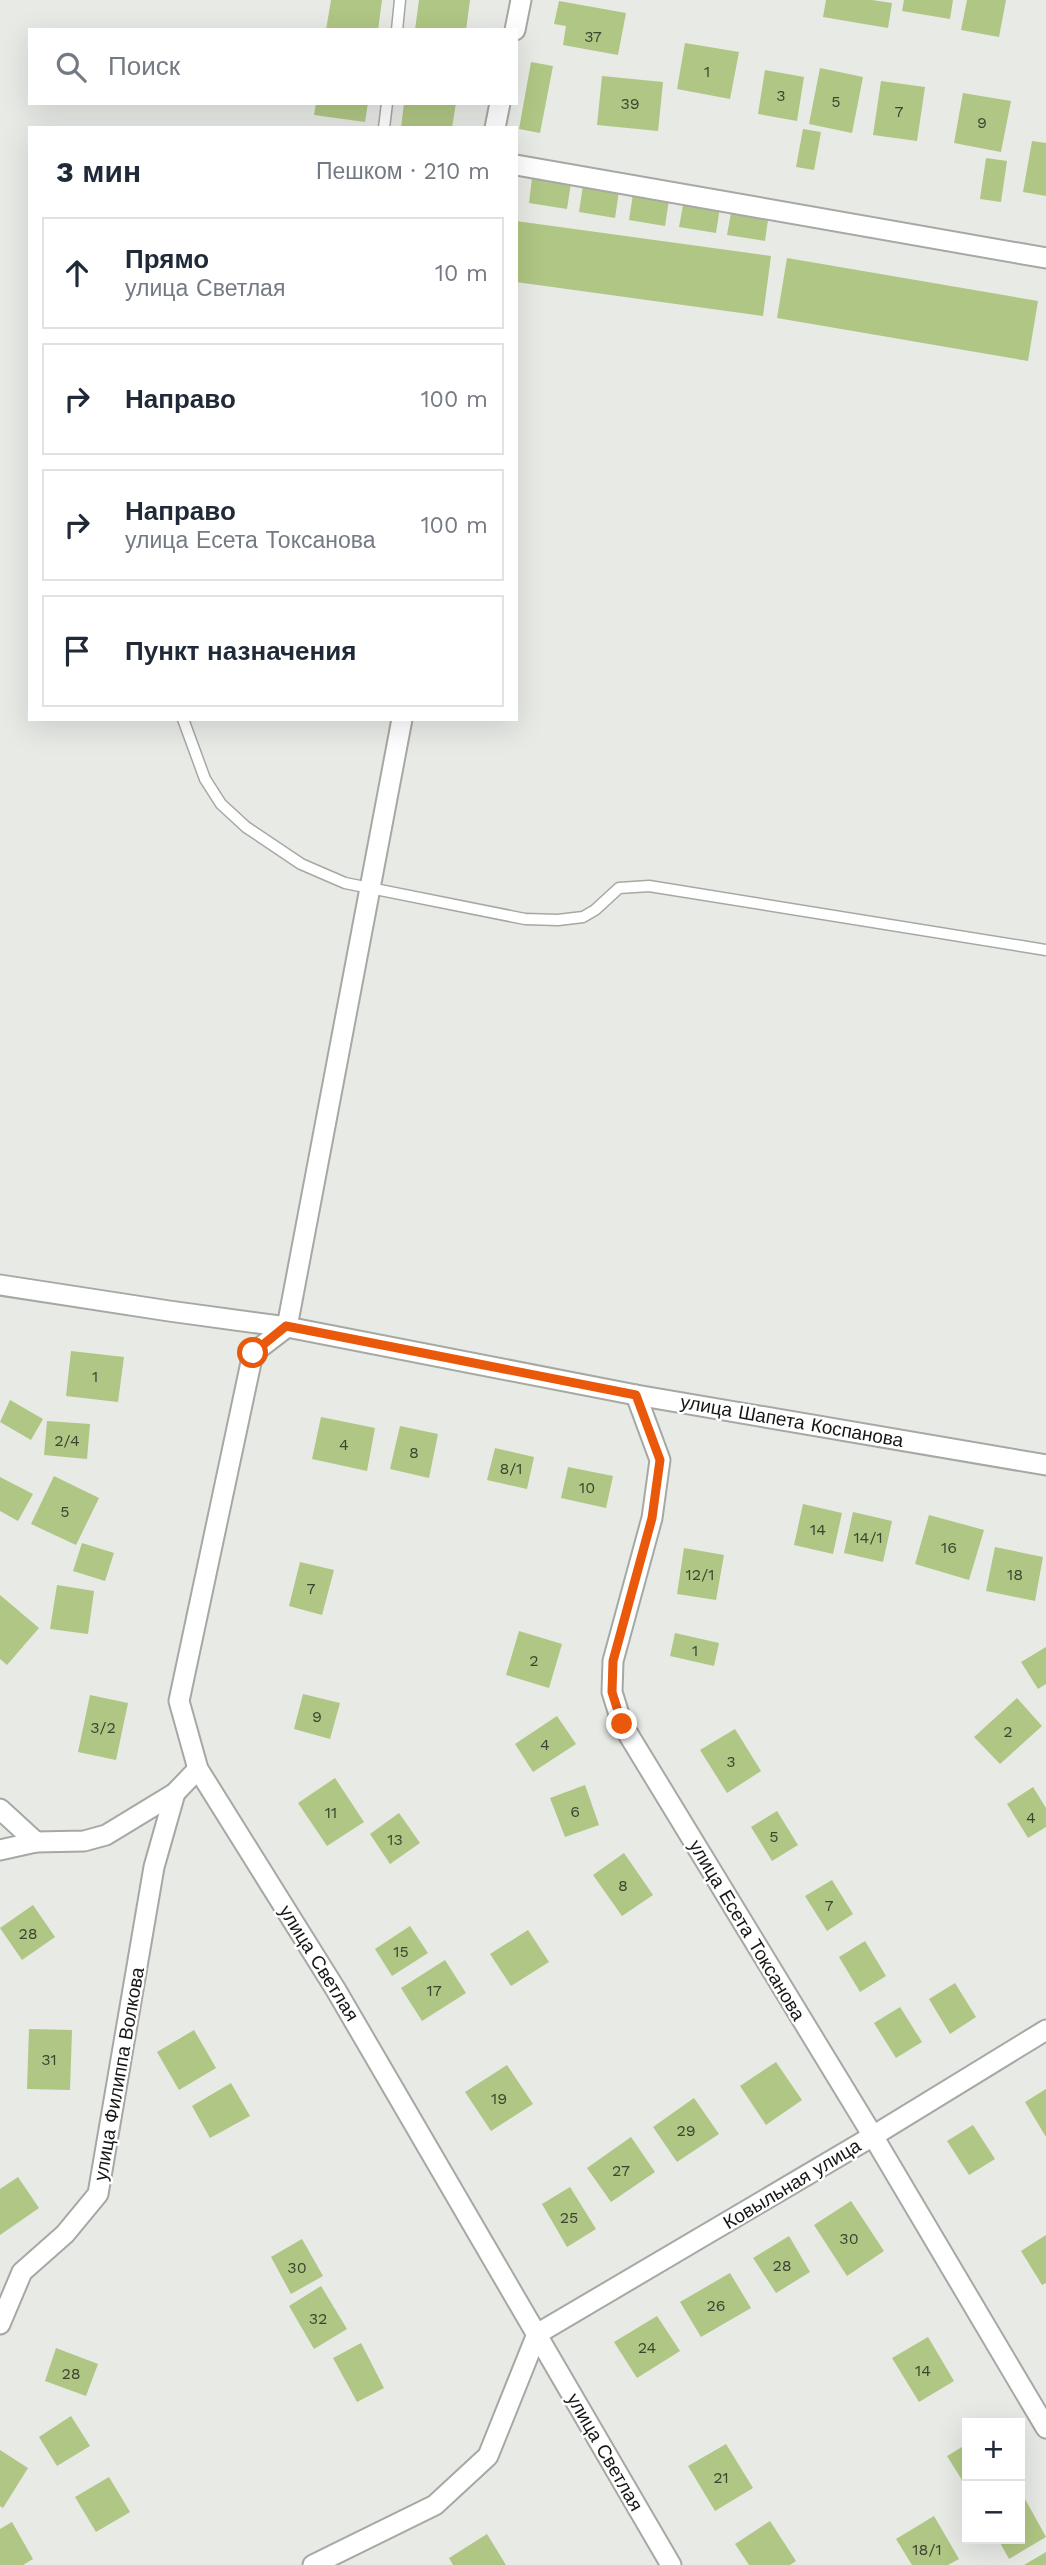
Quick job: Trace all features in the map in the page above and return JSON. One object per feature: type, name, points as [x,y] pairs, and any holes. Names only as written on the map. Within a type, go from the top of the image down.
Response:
[{"type":"street","points":[[515,28],[521,0]]},
{"type":"street","points":[[495,126],[500,105]]},
{"type":"street","points":[[518,165],[1046,258]]},
{"type":"street","points":[[286,1326],[372,889],[402,721]]},
{"type":"street","name":"улица Шапета Коспанова","points":[[0,1285],[286,1326],[636,1395],[1046,1465]]},
{"type":"street","name":"улица Светлая","points":[[286,1326],[253,1353],[179,1701],[198,1769],[337,1990],[671,2565]]},
{"type":"street","name":"улица Есета Токсанова","points":[[636,1395],[660,1460],[652,1518],[613,1661],[612,1692],[622,1724],[873,2136],[1046,2428]]},
{"type":"street","points":[[0,1850],[36,1842],[74,1842],[106,1835],[175,1793],[198,1769]]},
{"type":"street","name":"улица Филиппа Волкова","points":[[0,2324],[22,2272],[65,2234],[98,2194],[154,1867],[175,1793]]},
{"type":"street","points":[[0,1809],[36,1842]]},
{"type":"street","name":"Ковыльная улица","points":[[537,2334],[1046,2031]]},
{"type":"street","points":[[313,2565],[435,2505],[488,2456],[537,2334]]},
{"type":"lane","points":[[397,28],[400,0]]},
{"type":"lane","points":[[384,126],[387,105]]},
{"type":"lane","points":[[184,721],[205,779],[221,804],[246,827],[301,864],[345,883],[525,919],[558,920],[583,917],[619,888],[649,886],[1046,950]]},
{"type":"building","points":[[331,0],[382,0],[378,28],[326,28]]},
{"type":"building","points":[[419,0],[470,0],[466,28],[415,28]]},
{"type":"building","points":[[826,0],[892,3],[888,28],[823,17]]},
{"type":"building","points":[[904,0],[953,0],[950,19],[902,11]]},
{"type":"building","points":[[967,0],[1006,0],[999,37],[961,30]]},
{"type":"building","points":[[559,1],[626,13],[618,55],[563,45],[566,26],[554,24]]},
{"type":"building","points":[[685,43],[739,52],[730,99],[677,89]]},
{"type":"building","points":[[531,62],[553,66],[540,133],[519,129]]},
{"type":"building","points":[[820,68],[863,77],[852,133],[809,124]]},
{"type":"building","points":[[765,70],[804,77],[797,121],[758,114]]},
{"type":"building","points":[[602,76],[663,82],[658,131],[597,125]]},
{"type":"building","points":[[881,81],[925,87],[917,141],[873,135]]},
{"type":"building","points":[[963,93],[1011,101],[1001,152],[954,143]]},
{"type":"building","points":[[316,105],[368,105],[365,122],[314,115]]},
{"type":"building","points":[[404,105],[456,105],[452,126],[401,126]]},
{"type":"building","points":[[803,129],[821,132],[814,170],[796,167]]},
{"type":"building","points":[[1032,141],[1046,143],[1046,196],[1023,192]]},
{"type":"building","points":[[986,158],[1007,161],[1001,202],[980,199]]},
{"type":"building","points":[[532,178],[571,183],[567,209],[529,203]]},
{"type":"building","points":[[583,185],[619,191],[615,218],[579,212]]},
{"type":"building","points":[[633,194],[669,200],[665,226],[629,220]]},
{"type":"building","points":[[684,200],[720,207],[716,233],[679,227]]},
{"type":"building","points":[[732,207],[769,213],[765,241],[727,235]]},
{"type":"building","points":[[518,221],[771,256],[763,316],[518,282]]},
{"type":"building","points":[[787,258],[1038,301],[1028,361],[777,318]]},
{"type":"building","points":[[71,1351],[124,1357],[118,1402],[66,1396]]},
{"type":"building","points":[[10,1400],[43,1419],[31,1440],[0,1422]]},
{"type":"building","points":[[321,1417],[375,1428],[367,1471],[312,1459]]},
{"type":"building","points":[[47,1421],[90,1424],[87,1459],[44,1455]]},
{"type":"building","points":[[400,1426],[438,1434],[429,1478],[390,1469]]},
{"type":"building","points":[[495,1448],[534,1457],[527,1489],[487,1480]]},
{"type":"building","points":[[568,1467],[613,1476],[606,1508],[561,1498]]},
{"type":"building","points":[[54,1476],[99,1498],[76,1545],[31,1524]]},
{"type":"building","points":[[0,1477],[33,1494],[18,1521],[0,1511]]},
{"type":"building","points":[[803,1504],[842,1513],[833,1554],[794,1545]]},
{"type":"building","points":[[853,1512],[892,1521],[883,1562],[844,1553]]},
{"type":"building","points":[[929,1515],[984,1530],[969,1580],[915,1564]]},
{"type":"building","points":[[82,1543],[114,1553],[105,1581],[73,1571]]},
{"type":"building","points":[[995,1547],[1043,1557],[1035,1601],[986,1591]]},
{"type":"building","points":[[684,1548],[724,1555],[716,1600],[677,1594]]},
{"type":"building","points":[[300,1562],[334,1570],[322,1615],[289,1606]]},
{"type":"building","points":[[57,1585],[94,1591],[88,1634],[50,1629]]},
{"type":"building","points":[[0,1595],[39,1628],[7,1665],[0,1659]]},
{"type":"building","points":[[519,1631],[562,1644],[549,1688],[506,1675]]},
{"type":"building","points":[[675,1633],[719,1643],[714,1666],[670,1656]]},
{"type":"building","points":[[1046,1647],[1046,1684],[1038,1689],[1021,1662]]},
{"type":"building","points":[[303,1694],[340,1703],[330,1739],[294,1729]]},
{"type":"building","points":[[90,1695],[128,1703],[116,1760],[78,1752]]},
{"type":"building","points":[[1017,1698],[1042,1726],[1000,1764],[974,1737]]},
{"type":"building","points":[[557,1716],[576,1744],[533,1772],[515,1744]]},
{"type":"building","points":[[735,1729],[761,1771],[727,1793],[700,1750]]},
{"type":"building","points":[[335,1778],[364,1822],[327,1846],[298,1803]]},
{"type":"building","points":[[585,1785],[599,1825],[565,1837],[550,1798]]},
{"type":"building","points":[[1033,1787],[1046,1808],[1046,1827],[1028,1838],[1007,1804]]},
{"type":"building","points":[[777,1811],[798,1845],[772,1861],[751,1827]]},
{"type":"building","points":[[399,1813],[420,1843],[390,1864],[370,1834]]},
{"type":"building","points":[[624,1853],[653,1895],[622,1916],[593,1875]]},
{"type":"building","points":[[832,1880],[853,1914],[827,1931],[805,1896]]},
{"type":"building","points":[[33,1905],[55,1937],[22,1960],[0,1928]]},
{"type":"building","points":[[410,1926],[428,1953],[392,1976],[375,1949]]},
{"type":"building","points":[[528,1930],[549,1962],[511,1986],[490,1954]]},
{"type":"building","points":[[865,1941],[886,1976],[860,1992],[839,1957]]},
{"type":"building","points":[[445,1960],[466,1993],[422,2021],[401,1988]]},
{"type":"building","points":[[955,1983],[976,2017],[950,2034],[929,1999]]},
{"type":"building","points":[[900,2007],[922,2042],[896,2058],[874,2023]]},
{"type":"building","points":[[29,2029],[72,2030],[70,2090],[27,2089]]},
{"type":"building","points":[[194,2030],[216,2068],[179,2090],[157,2052]]},
{"type":"building","points":[[776,2062],[802,2100],[766,2125],[740,2086]]},
{"type":"building","points":[[507,2065],[533,2104],[491,2131],[465,2092]]},
{"type":"building","points":[[231,2083],[250,2116],[210,2138],[192,2106]]},
{"type":"building","points":[[1046,2089],[1046,2137],[1025,2102]]},
{"type":"building","points":[[694,2098],[719,2134],[677,2162],[653,2127]]},
{"type":"building","points":[[973,2125],[995,2159],[969,2175],[947,2141]]},
{"type":"building","points":[[631,2137],[655,2172],[611,2202],[587,2168]]},
{"type":"building","points":[[18,2177],[39,2208],[0,2235],[0,2189]]},
{"type":"building","points":[[570,2187],[596,2229],[567,2247],[542,2204]]},
{"type":"building","points":[[851,2201],[884,2251],[847,2276],[814,2225]]},
{"type":"building","points":[[1046,2235],[1046,2283],[1042,2285],[1021,2251]]},
{"type":"building","points":[[789,2236],[810,2272],[776,2293],[753,2258]]},
{"type":"building","points":[[302,2239],[323,2276],[291,2294],[271,2257]]},
{"type":"building","points":[[730,2273],[751,2308],[701,2337],[680,2302]]},
{"type":"building","points":[[321,2286],[347,2329],[314,2349],[289,2306]]},
{"type":"building","points":[[657,2316],[680,2351],[637,2378],[614,2342]]},
{"type":"building","points":[[928,2337],[954,2381],[919,2402],[892,2358]]},
{"type":"building","points":[[361,2343],[384,2388],[357,2402],[333,2358]]},
{"type":"building","points":[[56,2348],[98,2364],[86,2396],[45,2381]]},
{"type":"building","points":[[71,2416],[90,2446],[57,2466],[39,2437]]},
{"type":"building","points":[[726,2444],[753,2488],[715,2511],[688,2466]]},
{"type":"building","points":[[962,2447],[962,2480],[947,2456]]},
{"type":"building","points":[[0,2450],[28,2468],[3,2508],[0,2506]]},
{"type":"building","points":[[109,2477],[130,2512],[96,2532],[75,2497]]},
{"type":"building","points":[[1025,2499],[1046,2537],[1009,2559],[1001,2544],[1025,2544]]},
{"type":"building","points":[[934,2516],[959,2559],[948,2565],[912,2565],[896,2539]]},
{"type":"building","points":[[770,2521],[796,2561],[790,2565],[749,2565],[735,2544]]},
{"type":"building","points":[[12,2522],[33,2559],[23,2565],[0,2565],[0,2529]]},
{"type":"building","points":[[487,2534],[506,2565],[453,2565],[449,2558]]},
{"type":"building","points":[[1046,2552],[1046,2565],[1024,2565]]},
{"type":"route","points":[[253,1353],[286,1326],[636,1395],[660,1460],[652,1518],[613,1661],[612,1692],[622,1724]]}]
